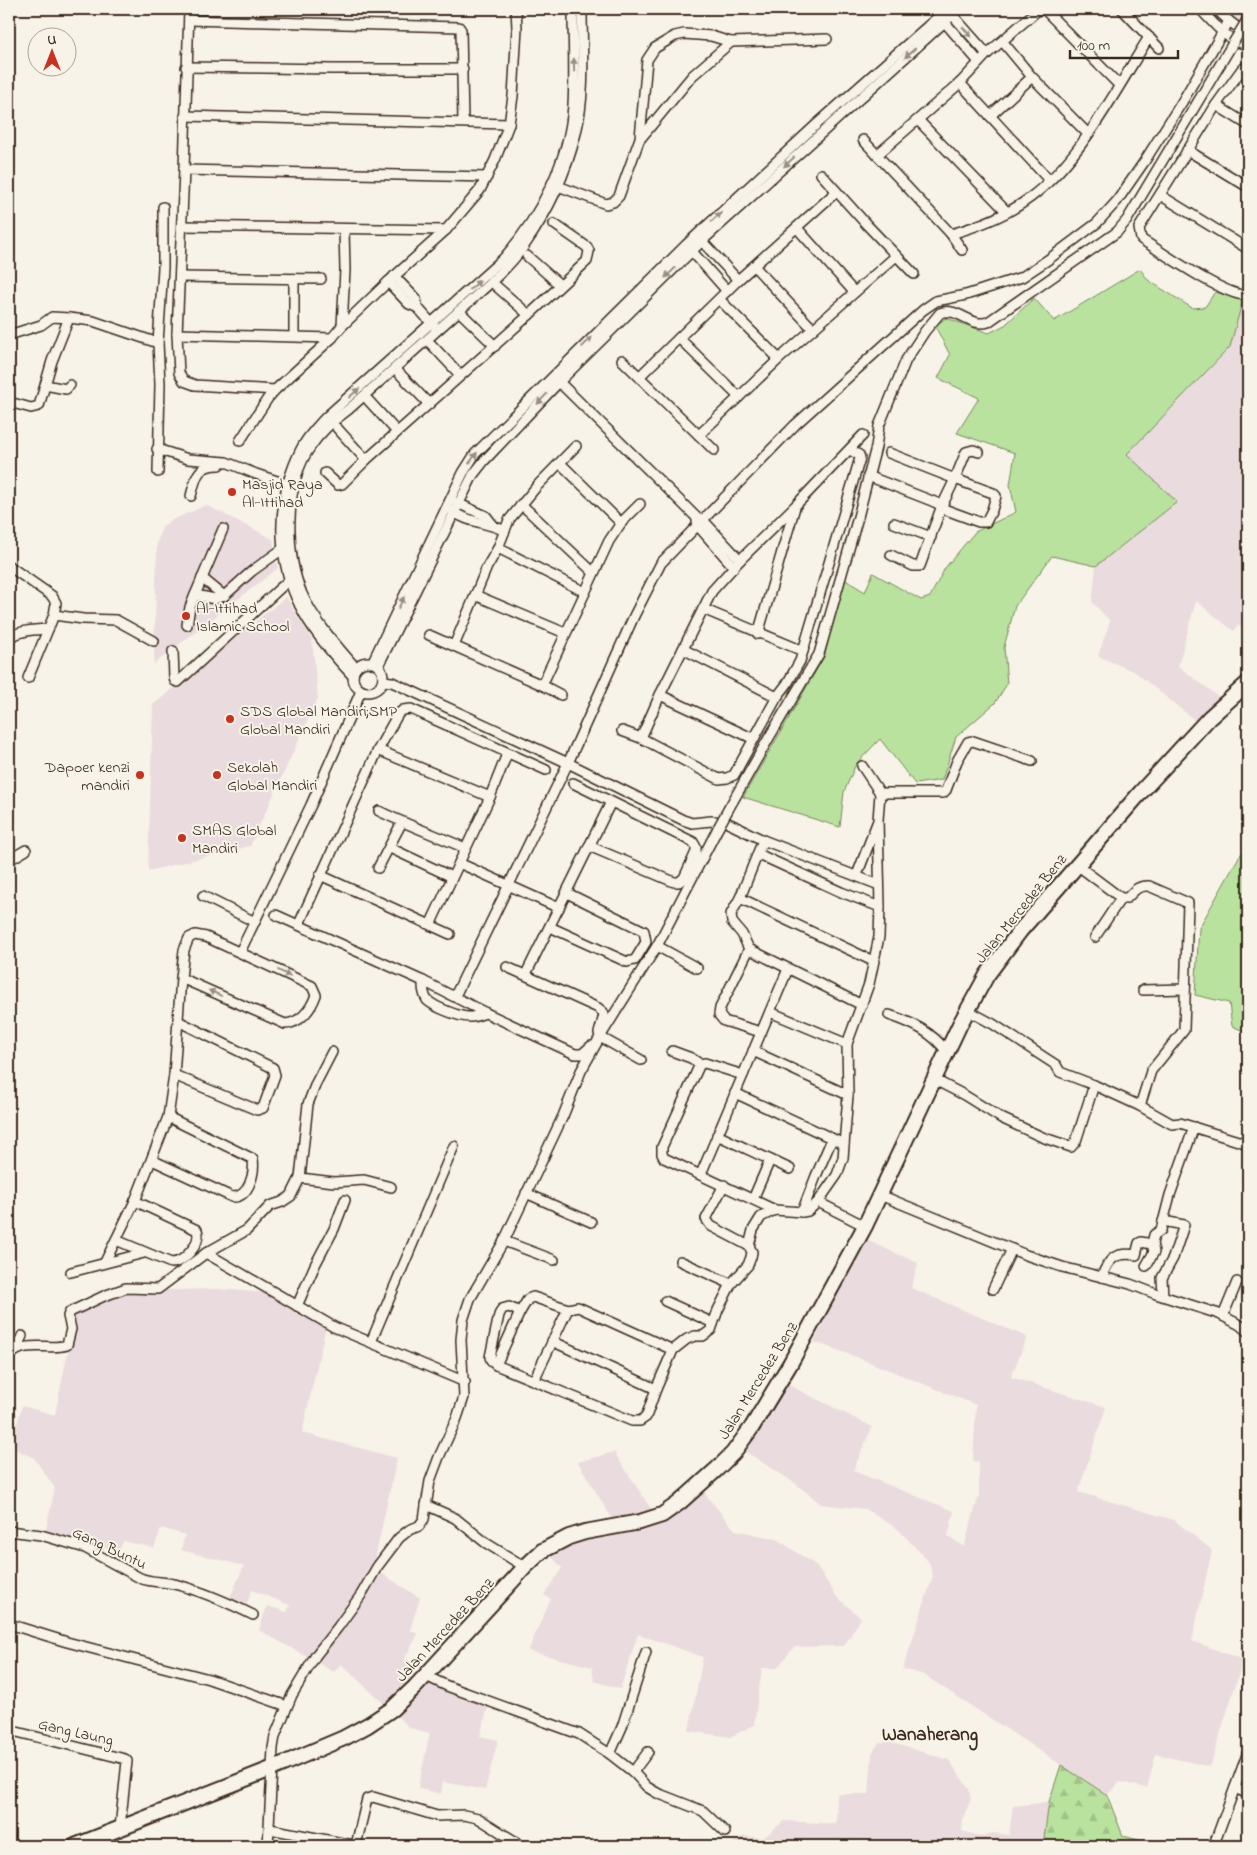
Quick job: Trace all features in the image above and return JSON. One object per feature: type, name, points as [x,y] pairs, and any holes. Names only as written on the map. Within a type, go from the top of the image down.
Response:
[{"type":"main road","name":"Jalan Mercedez Benz","points":[[75,1846],[271,1769],[363,1729],[392,1709],[426,1676],[525,1567],[542,1551],[569,1536],[640,1522],[662,1514],[679,1503],[726,1461],[752,1427],[790,1364],[865,1226],[967,1010],[1003,952],[1181,748],[1209,718],[1248,683]]},
{"type":"street","points":[[189,9],[177,334],[179,373],[184,381],[195,385],[274,390]]},
{"type":"street","points":[[240,441],[274,390],[332,338],[391,279],[446,230],[474,198],[487,177],[509,124],[513,96],[517,28],[516,9]]},
{"type":"street","points":[[354,672],[327,648],[301,608],[289,580],[287,546],[290,506],[299,467],[311,446],[333,421],[435,327],[512,248],[544,199],[564,153],[573,106],[573,9]]},
{"type":"street","points":[[354,672],[362,664],[375,665],[382,673],[383,681],[376,690],[361,691],[355,684],[354,672],[302,594],[287,546],[282,520],[286,487],[304,444],[321,422],[435,327],[459,311],[493,281],[523,247],[550,203],[558,186],[567,166],[577,132],[582,73],[582,9]]},
{"type":"street","points":[[877,155],[960,83],[987,54],[1039,9]]},
{"type":"street","points":[[1044,9],[1119,85]]},
{"type":"street","points":[[1122,9],[1159,48]]},
{"type":"street","points":[[1200,9],[1240,44],[1248,44]]},
{"type":"street","points":[[1216,9],[1246,33],[1248,40]]},
{"type":"street","points":[[375,665],[463,473],[475,454],[556,379],[699,238],[951,10],[987,54]]},
{"type":"street","points":[[942,19],[979,62]]},
{"type":"street","points":[[268,1846],[271,1769],[276,1736],[287,1706],[316,1655],[361,1595],[377,1566],[399,1538],[422,1523],[426,1514],[430,1481],[462,1407],[465,1382],[462,1340],[465,1314],[471,1297],[504,1241],[563,1116],[581,1071],[657,946],[718,828],[765,743],[819,654],[876,447],[879,426],[899,376],[914,347],[934,318],[943,312],[950,311],[978,324],[988,322],[1117,232],[1127,220],[1248,19]]},
{"type":"street","points":[[188,20],[455,26],[462,30],[464,122]]},
{"type":"street","points":[[455,996],[568,763],[634,616],[661,563],[699,521],[795,425],[923,310],[936,301],[989,288],[1024,276],[1097,224],[1117,201],[1144,162],[1182,102],[1229,21]]},
{"type":"street","points":[[558,186],[606,204],[613,202],[622,192],[640,138],[647,60],[655,48],[675,36],[684,34],[710,36],[731,42],[827,39]]},
{"type":"street","points":[[951,234],[981,224],[1006,212],[1031,197],[1063,168],[1088,134],[1149,37]]},
{"type":"street","points":[[640,138],[692,76],[731,42]]},
{"type":"street","points":[[1003,42],[1032,76],[1088,134]]},
{"type":"street","points":[[1248,66],[1242,68],[1216,105],[1139,228],[1141,239],[1195,273],[1236,294],[1248,295]]},
{"type":"street","points":[[186,67],[332,70],[463,68]]},
{"type":"street","points":[[990,116],[1032,76]]},
{"type":"street","points":[[960,83],[1049,180]]},
{"type":"street","points":[[1216,105],[1248,125]]},
{"type":"street","points":[[185,116],[509,124]]},
{"type":"street","points":[[918,120],[1006,212]]},
{"type":"street","points":[[863,140],[951,234],[962,250]]},
{"type":"street","points":[[1187,150],[1248,187]]},
{"type":"street","points":[[184,170],[487,177]]},
{"type":"street","points":[[821,174],[914,274]]},
{"type":"street","points":[[640,376],[738,280],[836,192]]},
{"type":"street","points":[[1160,195],[1248,249]]},
{"type":"street","points":[[158,472],[157,449],[160,384],[158,343],[163,268],[163,207]]},
{"type":"street","points":[[325,473],[340,485],[587,261],[589,251],[587,247],[554,224]]},
{"type":"street","points":[[182,226],[446,230]]},
{"type":"street","points":[[797,228],[854,292]]},
{"type":"street","points":[[342,326],[345,270],[344,229]]},
{"type":"street","points":[[699,238],[738,280]]},
{"type":"street","points":[[689,248],[727,291]]},
{"type":"street","points":[[526,256],[560,285]]},
{"type":"street","points":[[699,435],[779,359],[896,256]]},
{"type":"street","points":[[754,266],[813,329]]},
{"type":"street","points":[[180,278],[321,279]]},
{"type":"street","points":[[294,279],[294,336]]},
{"type":"street","points":[[391,279],[409,304],[418,308],[435,327]]},
{"type":"street","points":[[496,286],[529,315]]},
{"type":"street","points":[[719,299],[779,359]]},
{"type":"street","points":[[459,311],[495,346]]},
{"type":"street","points":[[9,335],[41,325],[52,317],[93,321],[158,343]]},
{"type":"street","points":[[9,402],[31,408],[39,406],[69,318]]},
{"type":"street","points":[[177,334],[332,338]]},
{"type":"street","points":[[679,338],[739,397]]},
{"type":"street","points":[[431,344],[460,375]]},
{"type":"street","points":[[622,360],[714,450]]},
{"type":"street","points":[[399,374],[429,404]]},
{"type":"street","points":[[556,379],[699,521],[737,564]]},
{"type":"street","points":[[375,665],[460,504],[473,475],[556,379]]},
{"type":"street","points":[[45,385],[60,389],[66,389],[70,385]]},
{"type":"street","points":[[368,400],[397,432]]},
{"type":"street","points":[[337,428],[366,460]]},
{"type":"street","points":[[641,738],[660,695],[712,591],[864,435]]},
{"type":"street","points":[[454,646],[509,520],[521,504],[576,446]]},
{"type":"street","points":[[157,449],[188,459],[226,462],[286,487]]},
{"type":"street","points":[[622,731],[641,738],[719,779],[734,775],[777,697],[795,670],[803,651],[860,458],[859,455],[850,450]]},
{"type":"street","points":[[890,555],[913,566],[920,566],[941,508],[966,452],[973,450],[978,452]]},
{"type":"street","points":[[868,476],[939,504],[941,508],[979,522],[986,522],[996,496],[993,493],[889,453]]},
{"type":"street","points":[[560,463],[621,523]]},
{"type":"street","points":[[191,496],[197,475],[211,465],[221,465],[286,487]]},
{"type":"street","points":[[449,504],[460,504],[486,516],[492,525]]},
{"type":"street","points":[[449,504],[455,513],[481,524],[492,525],[505,531]]},
{"type":"street","points":[[521,504],[594,572]]},
{"type":"street","points":[[542,684],[594,572],[621,523],[640,504]]},
{"type":"street","points":[[758,634],[795,506]]},
{"type":"street","points":[[894,523],[931,537]]},
{"type":"street","points":[[187,624],[190,607],[223,529]]},
{"type":"street","points":[[195,594],[214,599],[224,596],[252,571],[287,546]]},
{"type":"street","points":[[498,548],[585,592]]},
{"type":"street","points":[[9,566],[52,596],[56,604],[54,615],[28,678]]},
{"type":"street","points":[[202,578],[224,596]]},
{"type":"street","points":[[174,651],[174,678],[178,682],[289,580]]},
{"type":"street","points":[[475,595],[565,634]]},
{"type":"street","points":[[703,609],[758,634],[803,651]]},
{"type":"street","points":[[54,615],[83,619],[116,620],[154,641]]},
{"type":"street","points":[[9,638],[16,633],[48,629]]},
{"type":"street","points":[[429,635],[542,684],[561,695]]},
{"type":"street","points":[[683,648],[777,697]]},
{"type":"street","points":[[383,681],[392,682],[568,763],[683,820],[692,823],[722,821],[763,840],[879,885]]},
{"type":"street","points":[[240,952],[311,805],[361,691]]},
{"type":"street","points":[[660,695],[754,739]]},
{"type":"street","points":[[299,924],[378,750],[398,714],[403,710],[410,709],[506,754],[546,770]]},
{"type":"street","points":[[880,793],[942,793],[946,790],[960,754],[968,742],[973,741],[1032,761]]},
{"type":"street","points":[[378,750],[490,797]]},
{"type":"street","points":[[430,925],[464,848],[490,797],[506,754]]},
{"type":"street","points":[[700,1064],[661,1150],[664,1158],[775,1210],[802,1212],[810,1210],[818,1202],[841,1167],[848,1095],[847,1044],[869,984],[879,937],[878,820],[880,793],[862,766]]},
{"type":"street","points":[[573,783],[693,842],[696,852],[684,878],[680,882],[674,882],[589,846]]},
{"type":"street","points":[[526,974],[611,802]]},
{"type":"street","points":[[379,810],[402,822],[464,848]]},
{"type":"street","points":[[857,875],[878,820]]},
{"type":"street","points":[[378,868],[402,822]]},
{"type":"street","points":[[763,840],[740,898],[734,906],[730,918],[732,922],[742,934],[749,949],[862,1005]]},
{"type":"street","points":[[390,848],[452,877]]},
{"type":"street","points":[[9,860],[26,850]]},
{"type":"street","points":[[758,854],[841,892],[880,907]]},
{"type":"street","points":[[459,863],[559,908]]},
{"type":"street","points":[[1077,865],[1121,898],[1127,898],[1137,888],[1149,886],[1188,903],[1184,1030],[1150,1071],[1140,1106]]},
{"type":"street","points":[[320,876],[450,934]]},
{"type":"street","points":[[550,927],[627,962],[636,960],[646,942],[644,931],[567,894]]},
{"type":"street","points":[[203,896],[255,922]]},
{"type":"street","points":[[740,898],[873,961]]},
{"type":"street","points":[[1095,936],[1121,898]]},
{"type":"street","points":[[276,914],[423,981],[486,1013],[575,1054],[582,1054],[590,1048],[599,1032],[603,1012],[526,974],[506,967]]},
{"type":"street","points":[[105,1262],[135,1201],[168,1117],[174,1075],[181,978],[186,943],[191,936],[199,935],[206,937],[240,952],[312,986],[316,994],[314,1000],[298,1021],[285,1024],[181,978]]},
{"type":"street","points":[[657,946],[697,968]]},
{"type":"street","points":[[749,949],[720,1008],[719,1015],[724,1021],[761,1032]]},
{"type":"street","points":[[700,1174],[788,969]]},
{"type":"street","points":[[423,981],[423,991],[427,1000],[434,1005],[466,1017],[486,1013]]},
{"type":"street","points":[[1144,990],[1185,989]]},
{"type":"street","points":[[967,1010],[993,1024],[1056,1065],[1060,1072],[1140,1106],[1172,1124],[1178,1123],[1194,1127],[1248,1144]]},
{"type":"street","points":[[770,1012],[847,1044]]},
{"type":"street","points":[[889,1015],[928,1032],[938,1040],[947,1052]]},
{"type":"street","points":[[174,1075],[257,1110],[263,1108],[274,1075],[273,1068],[178,1021]]},
{"type":"street","points":[[600,1037],[641,1060]]},
{"type":"street","points":[[672,1051],[691,1058],[700,1064],[705,1063],[743,1075]]},
{"type":"street","points":[[753,1051],[848,1095]]},
{"type":"street","points":[[12,1353],[31,1345],[67,1345],[71,1330],[68,1316],[70,1312],[126,1288],[158,1289],[206,1253],[247,1230],[270,1206],[291,1196],[300,1178],[308,1104],[316,1083],[332,1052]]},
{"type":"street","points":[[935,1080],[1001,1118],[1068,1147],[1074,1145],[1094,1085]]},
{"type":"street","points":[[735,1093],[844,1144]]},
{"type":"street","points":[[152,1160],[232,1197],[238,1197],[243,1194],[252,1177],[253,1159],[168,1117]]},
{"type":"street","points":[[1146,1266],[1154,1252],[1152,1244],[1154,1235],[1161,1230],[1194,1127]]},
{"type":"street","points":[[717,1135],[790,1169]]},
{"type":"street","points":[[802,1212],[832,1139]]},
{"type":"street","points":[[370,1342],[454,1146]]},
{"type":"street","points":[[753,1199],[770,1160]]},
{"type":"street","points":[[300,1178],[334,1182],[364,1180],[392,1188]]},
{"type":"street","points":[[520,1312],[513,1308],[505,1307],[498,1315],[490,1357],[492,1362],[632,1421],[640,1421],[646,1417],[673,1350],[691,1337],[704,1336],[711,1330],[731,1284],[748,1265],[752,1252],[749,1246],[711,1226],[706,1220],[724,1185]]},
{"type":"street","points":[[526,1193],[591,1222]]},
{"type":"street","points":[[880,1195],[1062,1267],[1130,1284],[1223,1316],[1248,1329]]},
{"type":"street","points":[[297,1306],[315,1265],[334,1229],[345,1200]]},
{"type":"street","points":[[116,1240],[171,1264],[180,1261],[194,1247],[199,1233],[197,1230],[135,1201]]},
{"type":"street","points":[[818,1202],[865,1226]]},
{"type":"street","points":[[749,1246],[756,1223],[765,1214],[775,1210]]},
{"type":"street","points":[[1163,1221],[1184,1225],[1173,1258],[1162,1278],[1163,1296]]},
{"type":"street","points":[[504,1241],[554,1260]]},
{"type":"street","points":[[1102,1277],[1108,1262],[1113,1258],[1124,1254],[1136,1256],[1138,1243],[1152,1244]]},
{"type":"street","points":[[993,1289],[1012,1248]]},
{"type":"street","points":[[71,1272],[144,1253]]},
{"type":"street","points":[[206,1253],[334,1327],[465,1382]]},
{"type":"street","points":[[680,1261],[731,1284]]},
{"type":"street","points":[[1223,1316],[1237,1282]]},
{"type":"street","points":[[496,1365],[520,1312],[528,1298],[534,1297],[568,1309],[578,1307],[673,1350]]},
{"type":"street","points":[[665,1301],[713,1322]]},
{"type":"street","points":[[534,1380],[568,1309]]},
{"type":"street","points":[[12,1353],[22,1336]]},
{"type":"street","points":[[552,1341],[656,1389]]},
{"type":"street","points":[[426,1505],[455,1518],[486,1543],[525,1567]]},
{"type":"street","name":"Gang Buntu","points":[[9,1531],[41,1536],[84,1548],[147,1581],[179,1585],[218,1597],[254,1615]]},
{"type":"street","points":[[9,1624],[67,1642],[209,1679],[287,1706]]},
{"type":"street","points":[[610,1754],[622,1727],[646,1652]]},
{"type":"street","points":[[426,1676],[447,1686],[579,1734],[610,1754],[633,1772],[643,1784],[657,1793],[703,1812],[725,1832]]},
{"type":"street","name":"Gang Laung","points":[[9,1730],[125,1758],[127,1761],[120,1828]]},
{"type":"street","points":[[633,1772],[648,1752]]},
{"type":"street","points":[[1215,1846],[1248,1752]]},
{"type":"street","points":[[1235,1788],[1248,1794]]},
{"type":"street","points":[[270,1829],[308,1842],[355,1844],[367,1799],[373,1797],[437,1816],[464,1815],[478,1818],[516,1842]]},
{"type":"shaded area","points":[[1223,9],[1248,9],[1248,10],[1239,25]]},
{"type":"shaded area","points":[[1248,298],[1248,632],[1238,625],[1234,631],[1196,601],[1178,666],[1223,700],[1197,722],[1135,672],[1098,656],[1110,621],[1092,602],[1096,566],[1177,502],[1127,454],[1230,347],[1243,299]]},
{"type":"shaded area","name":"Al-Ittihad Islamic School","points":[[206,505],[273,539],[278,568],[154,664],[157,543],[160,533],[163,526],[170,521]]},
{"type":"shaded area","name":"Sekolah Global Mandiri","points":[[286,597],[312,640],[318,698],[250,846],[148,871],[153,705]]},
{"type":"shaded area","points":[[864,1239],[918,1263],[911,1288],[1027,1337],[1011,1377],[1106,1407],[1078,1492],[1174,1520],[1212,1550],[1192,1641],[1243,1660],[1210,1767],[1156,1754],[1147,1788],[1120,1782],[1107,1795],[924,1675],[903,1669],[933,1576],[929,1562],[898,1529],[865,1509],[821,1504],[795,1483],[743,1450],[787,1384],[872,1427],[853,1471],[954,1511],[948,1536],[964,1547],[979,1495],[979,1462],[973,1461],[976,1405],[814,1342]]},
{"type":"shaded area","points":[[218,1289],[291,1295],[327,1321],[302,1433],[397,1458],[373,1568],[420,1598],[410,1630],[418,1634],[404,1660],[417,1676],[489,1704],[480,1736],[498,1740],[485,1790],[443,1782],[441,1794],[418,1788],[430,1733],[410,1728],[341,1664],[334,1672],[259,1630],[267,1606],[287,1612],[290,1605],[252,1590],[246,1606],[230,1598],[244,1566],[181,1550],[185,1535],[161,1528],[154,1548],[123,1541],[119,1551],[45,1534],[55,1488],[34,1458],[11,1447],[22,1406],[55,1415],[76,1312],[116,1291]]},
{"type":"shaded area","points":[[614,1452],[657,1518],[701,1489],[735,1530],[777,1539],[817,1566],[836,1596],[861,1618],[844,1646],[794,1647],[777,1668],[762,1668],[754,1725],[730,1737],[689,1731],[703,1657],[638,1634],[620,1689],[594,1681],[592,1667],[528,1651],[551,1599],[544,1595],[562,1568],[547,1551],[587,1534],[619,1530],[578,1462]]},
{"type":"shaded area","points":[[889,1742],[949,1760],[969,1789],[971,1799],[963,1818],[962,1831],[983,1837],[992,1833],[1009,1835],[1013,1806],[1049,1802],[1043,1846],[730,1846],[743,1836],[763,1838],[784,1821],[836,1824],[837,1794],[869,1794],[872,1753],[879,1743]]},
{"type":"green space","points":[[1140,269],[1148,280],[1192,308],[1205,307],[1215,292],[1243,299],[1230,347],[1127,454],[1177,502],[1096,566],[1052,556],[1015,606],[1004,647],[1007,684],[995,703],[956,737],[942,780],[915,784],[880,739],[856,764],[844,792],[840,827],[743,797],[824,657],[844,579],[865,592],[873,573],[921,600],[930,597],[945,568],[975,532],[1016,512],[1010,485],[1015,453],[957,433],[979,398],[938,378],[950,355],[935,326],[946,318],[989,333],[1005,325],[1034,298],[1054,321]]},
{"type":"green space","points":[[1248,850],[1248,1033],[1232,1026],[1229,1003],[1195,995],[1199,928],[1240,855]]},
{"type":"green space","points":[[1061,1765],[1107,1795],[1123,1836],[1150,1843],[1144,1846],[1043,1846],[1049,1802]]},
{"type":"place","name":"Masjid Raya Al-Ittihad","points":[[232,492]]},
{"type":"place","name":"Al-Ittihad Islamic School","points":[[186,616]]},
{"type":"place","name":"SDS Global Mandiri;SMP Global Mandiri","points":[[230,719]]},
{"type":"place","name":"Dapoer kenzi mandiri","points":[[140,775]]},
{"type":"place","name":"Sekolah Global Mandiri","points":[[217,775]]},
{"type":"place","name":"SMAS Global Mandiri","points":[[182,838]]},
{"type":"district","name":"Wanaherang","points":[[930,1733]]}]
